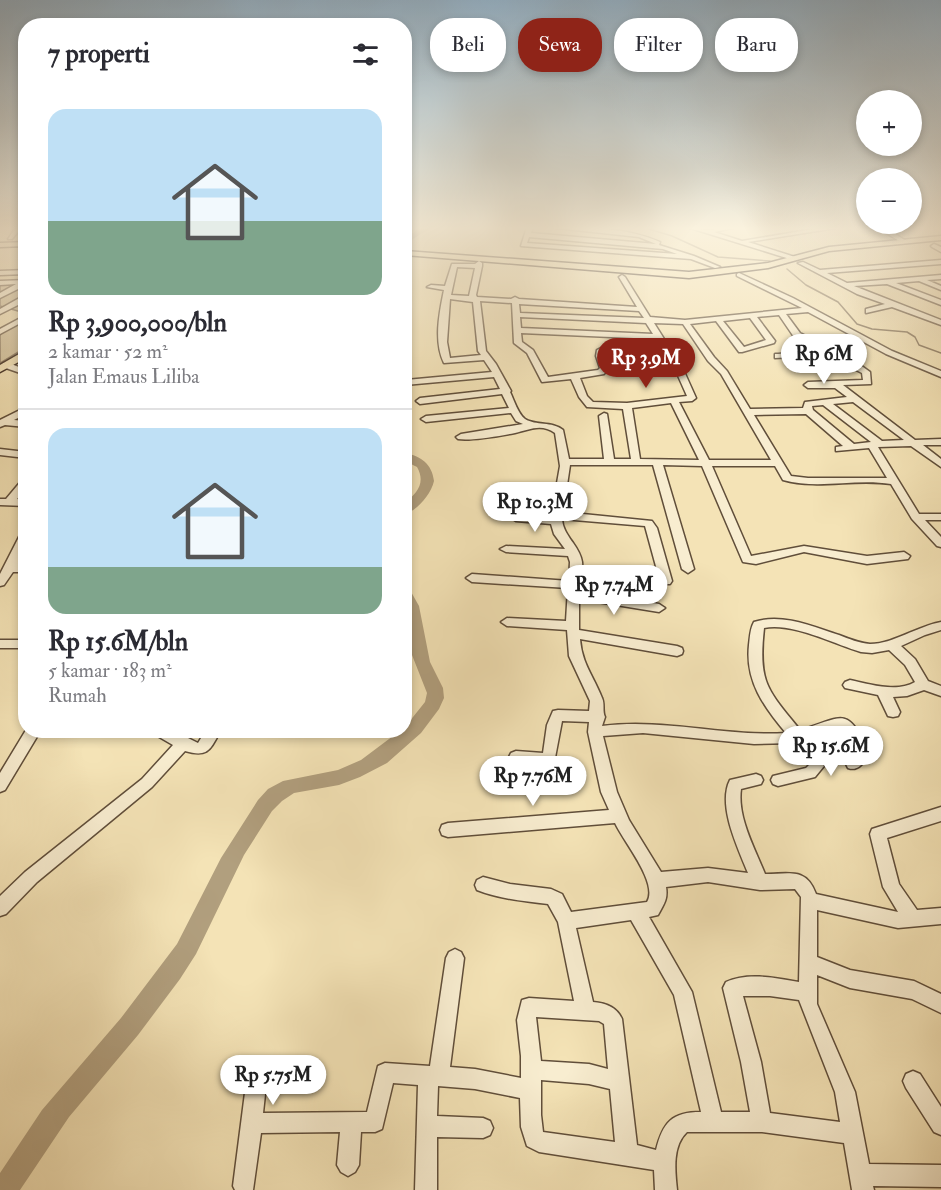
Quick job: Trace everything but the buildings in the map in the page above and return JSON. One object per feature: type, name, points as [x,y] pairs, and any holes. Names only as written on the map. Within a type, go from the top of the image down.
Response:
[{"type":"main road","points":[[3,367],[18,358]]},
{"type":"street","points":[[0,283],[18,283]]},
{"type":"street","points":[[449,283],[446,292],[445,360],[486,357]]},
{"type":"street","points":[[476,283],[474,297],[477,302],[480,343],[507,391],[519,419],[530,425],[559,429],[564,484],[556,518],[560,534],[573,553],[576,562],[572,629],[575,656],[594,692],[598,717],[595,732],[605,779],[619,816],[657,880],[658,902],[652,909],[566,921]]},
{"type":"street","points":[[575,377],[583,397],[590,405],[627,406],[692,398],[678,369],[657,337],[651,321],[625,283]]},
{"type":"street","points":[[759,283],[916,365],[941,374]]},
{"type":"street","points":[[840,283],[847,286],[874,283]]},
{"type":"street","points":[[890,283],[941,303]]},
{"type":"street","points":[[927,283],[941,288]]},
{"type":"street","points":[[0,296],[18,286]]},
{"type":"street","points":[[847,286],[848,290],[857,296],[875,302],[884,301],[941,323]]},
{"type":"street","points":[[430,287],[474,297],[641,309]]},
{"type":"street","points":[[515,299],[518,343],[530,352],[545,380],[601,372],[604,365],[600,356],[601,350]]},
{"type":"street","points":[[2,310],[18,302]]},
{"type":"street","points":[[869,311],[893,304]]},
{"type":"street","points":[[2,310],[18,313]]},
{"type":"street","points":[[515,315],[685,321],[808,310]]},
{"type":"street","points":[[781,313],[797,335],[853,364],[867,374],[868,382],[808,385]]},
{"type":"street","points":[[718,319],[742,350],[771,341],[752,316]]},
{"type":"street","points":[[0,332],[18,320]]},
{"type":"street","points":[[685,321],[711,359],[724,373],[784,475],[793,480],[846,478],[895,482]]},
{"type":"street","points":[[517,330],[657,337]]},
{"type":"street","points":[[778,356],[832,353]]},
{"type":"street","points":[[798,368],[853,364]]},
{"type":"street","points":[[604,365],[639,370]]},
{"type":"street","points":[[3,367],[18,371]]},
{"type":"street","points":[[412,382],[498,374]]},
{"type":"street","points":[[838,385],[941,464]]},
{"type":"street","points":[[420,401],[507,391]]},
{"type":"street","points":[[808,411],[808,404],[855,399]]},
{"type":"street","points":[[674,401],[706,463],[747,559],[756,560],[804,549],[867,560],[904,556]]},
{"type":"street","points":[[825,402],[876,445],[916,517],[941,544]]},
{"type":"street","points":[[627,406],[636,462]]},
{"type":"street","points":[[426,419],[514,410]]},
{"type":"street","points":[[748,412],[808,411],[851,447]]},
{"type":"street","points":[[2,423],[18,414]]},
{"type":"street","points":[[604,416],[609,463]]},
{"type":"street","points":[[2,423],[18,424]]},
{"type":"street","points":[[461,437],[514,430],[530,425]]},
{"type":"street","points":[[838,449],[911,442],[941,442]]},
{"type":"street","points":[[0,463],[5,453]]},
{"type":"street","points":[[563,462],[776,463]]},
{"type":"street","points":[[657,463],[688,569]]},
{"type":"street","points":[[3,503],[18,489]]},
{"type":"street","points":[[916,517],[941,517]]},
{"type":"street","points":[[516,518],[556,518],[648,524],[652,528],[666,581]]},
{"type":"street","points":[[506,549],[573,553]]},
{"type":"street","points":[[0,582],[18,552]]},
{"type":"street","points":[[10,568],[18,568]]},
{"type":"street","points":[[472,578],[574,590],[659,608]]},
{"type":"street","points":[[778,780],[810,773],[817,769],[767,699],[759,683],[753,666],[758,625],[767,621],[783,624],[870,649],[892,645],[915,632],[941,626]]},
{"type":"street","points":[[507,622],[572,629],[677,651]]},
{"type":"street","points":[[0,644],[18,644]]},
{"type":"street","points":[[892,645],[910,662],[923,684],[941,691]]},
{"type":"street","points":[[850,685],[883,691],[916,690],[923,684]]},
{"type":"street","points":[[883,691],[892,712]]},
{"type":"street","points":[[516,757],[549,759],[550,739],[555,732],[558,715],[598,717]]},
{"type":"street","points":[[595,732],[634,726],[776,739],[796,737],[808,732],[846,724],[862,752],[853,764]]},
{"type":"street","points":[[0,786],[29,738]]},
{"type":"street","points":[[172,738],[182,744],[199,749],[205,746],[210,738]]},
{"type":"street","points":[[0,908],[31,877],[147,783],[182,744]]},
{"type":"street","points":[[756,780],[735,784],[732,794],[739,825],[760,882]]},
{"type":"street","points":[[912,918],[891,887],[878,834],[941,814]]},
{"type":"street","points":[[448,830],[619,816]]},
{"type":"street","points":[[657,880],[708,875],[760,882],[801,882],[808,892],[810,963],[808,993],[813,1017],[845,1092],[862,1183],[941,1176]]},
{"type":"street","points":[[483,885],[499,890],[551,897],[556,900],[566,921],[585,1010]]},
{"type":"street","points":[[808,900],[883,918],[941,916]]},
{"type":"street","points":[[636,912],[683,992],[713,1122]]},
{"type":"street","points":[[426,1190],[427,1126],[455,958]]},
{"type":"street","points":[[810,963],[850,979],[914,990],[941,1004]]},
{"type":"street","points":[[762,1122],[751,1062],[732,988],[753,985],[778,986],[808,993]]},
{"type":"street","points":[[627,1154],[612,1019],[607,1013],[585,1010],[533,1006],[527,1009],[534,1139],[539,1142],[627,1154],[666,1162]]},
{"type":"street","points":[[252,1123],[371,1123],[378,1118],[385,1073],[530,1080],[588,1074],[618,1081]]},
{"type":"street","points":[[913,1081],[939,1119]]},
{"type":"street","points":[[244,1186],[256,1085]]},
{"type":"street","points":[[666,1190],[666,1162],[671,1134],[676,1126],[684,1122],[762,1122],[852,1134]]},
{"type":"street","points":[[348,1165],[351,1123]]},
{"type":"street","points":[[427,1126],[483,1128]]},
{"type":"shaded area","points":[[18,283],[18,311],[0,306],[0,284]]},
{"type":"shaded area","points":[[18,322],[18,352],[0,363],[0,333]]},
{"type":"waterway","points":[[803,283],[838,302],[857,324],[872,329],[907,332],[915,337],[919,345],[941,353]]},
{"type":"waterway","points":[[412,458],[425,469],[428,481],[423,493],[412,504]]},
{"type":"waterway","points":[[412,606],[420,655],[436,693],[433,704],[412,731]]},
{"type":"waterway","points":[[4,1190],[60,1108],[130,1027],[185,952],[237,848],[265,806],[275,795],[289,786],[331,779],[353,772],[380,758],[405,738]]}]
